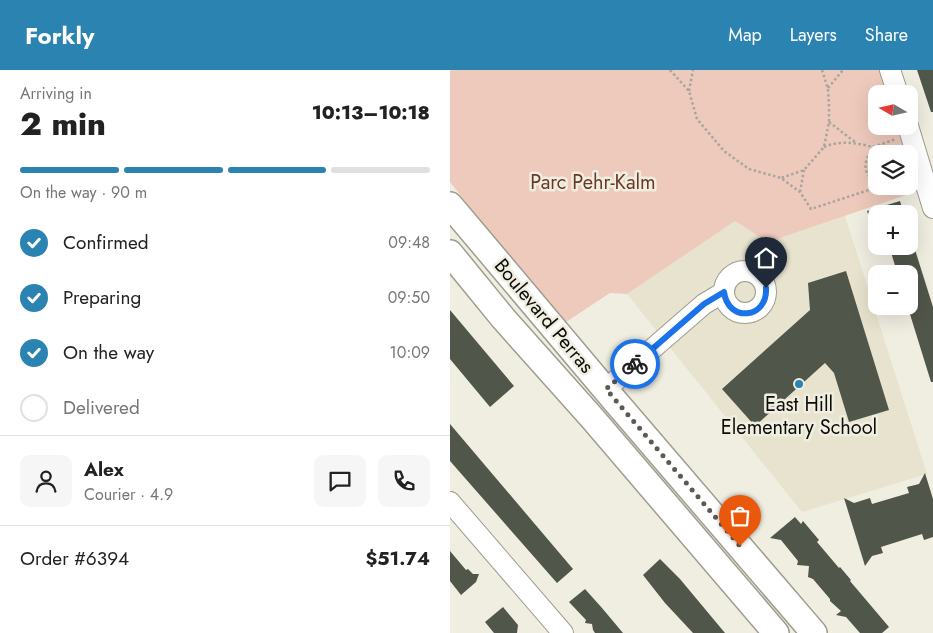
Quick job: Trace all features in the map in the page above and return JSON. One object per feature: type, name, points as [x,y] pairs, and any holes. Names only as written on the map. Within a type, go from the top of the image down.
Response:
[{"type":"main road","name":"Boulevard Perras","points":[[450,205],[814,633]]},
{"type":"main road","name":"Boulevard Perras","points":[[450,253],[776,633]]},
{"type":"street","points":[[890,70],[895,85]]},
{"type":"street","points":[[911,135],[930,187],[933,208]]},
{"type":"street","points":[[606,389],[704,304],[724,292]]},
{"type":"street","points":[[450,502],[563,633]]},
{"type":"path","points":[[670,70],[689,91],[697,119],[724,151],[749,169],[781,178],[800,192],[810,209],[868,190]]},
{"type":"path","points":[[689,91],[693,70]]},
{"type":"path","points":[[822,70],[828,89],[829,122],[824,147]]},
{"type":"path","points":[[828,89],[843,70]]},
{"type":"path","points":[[829,122],[856,143]]},
{"type":"path","points":[[880,144],[899,135]]},
{"type":"path","points":[[781,178],[804,170],[824,147],[834,143],[856,143],[868,146]]},
{"type":"path","points":[[868,154],[865,159],[865,167],[868,176]]},
{"type":"path","points":[[800,192],[804,170]]},
{"type":"shaded area","name":"East Hill Elementary School","points":[[845,216],[868,288],[868,315],[876,315],[927,474],[802,512],[627,294],[735,221],[768,242]]},
{"type":"green space","name":"Parc Pehr-Kalm","points":[[450,70],[890,70],[895,85],[868,85],[868,135],[911,135],[914,145],[868,145],[868,195],[906,195],[877,205],[868,205],[868,208],[768,242],[735,221],[627,294],[610,293],[563,324],[450,182]]},
{"type":"green space","name":"Parc Pehr-Kalm","points":[[918,159],[927,188],[918,191]]},
{"type":"building","points":[[917,70],[933,70],[933,112],[931,112]]},
{"type":"building","points":[[900,201],[901,205],[887,205]]},
{"type":"building","points":[[892,255],[917,255],[933,307],[933,382],[931,382],[910,315],[918,315],[918,265],[895,265]]},
{"type":"building","points":[[846,271],[889,410],[849,422],[834,373],[825,363],[755,426],[722,389],[810,310],[808,283]]},
{"type":"building","points":[[450,310],[514,386],[490,407],[450,359]]},
{"type":"building","points":[[450,424],[573,569],[557,583],[450,461]]},
{"type":"building","points":[[925,473],[933,499],[933,537],[924,540],[922,534],[881,547],[883,553],[872,556],[865,566],[844,498],[854,503],[870,498],[872,504],[909,493],[907,487],[919,484]]},
{"type":"building","points":[[795,517],[801,524],[803,521],[819,540],[817,542],[889,627],[882,633],[860,633],[846,617],[836,615],[841,611],[830,601],[813,579],[808,577],[809,566],[797,565],[798,561],[781,540],[770,538]]},
{"type":"building","points":[[450,551],[466,570],[468,569],[473,574],[479,574],[476,582],[461,595],[450,581]]},
{"type":"building","points":[[660,559],[680,579],[725,633],[693,633],[665,603],[643,575]]},
{"type":"building","points":[[585,589],[623,633],[595,633],[592,624],[585,623],[586,620],[569,602]]},
{"type":"building","points":[[503,607],[518,625],[517,633],[494,633],[485,622]]},
{"type":"way so far","points":[[635,364],[606,389],[740,546]]},
{"type":"place","name":"East Hill Elementary School","points":[[799,384]]},
{"type":"route","points":[[635,364],[704,304],[724,292],[728,305],[740,313],[747,313],[760,307],[766,295],[766,288]]}]
